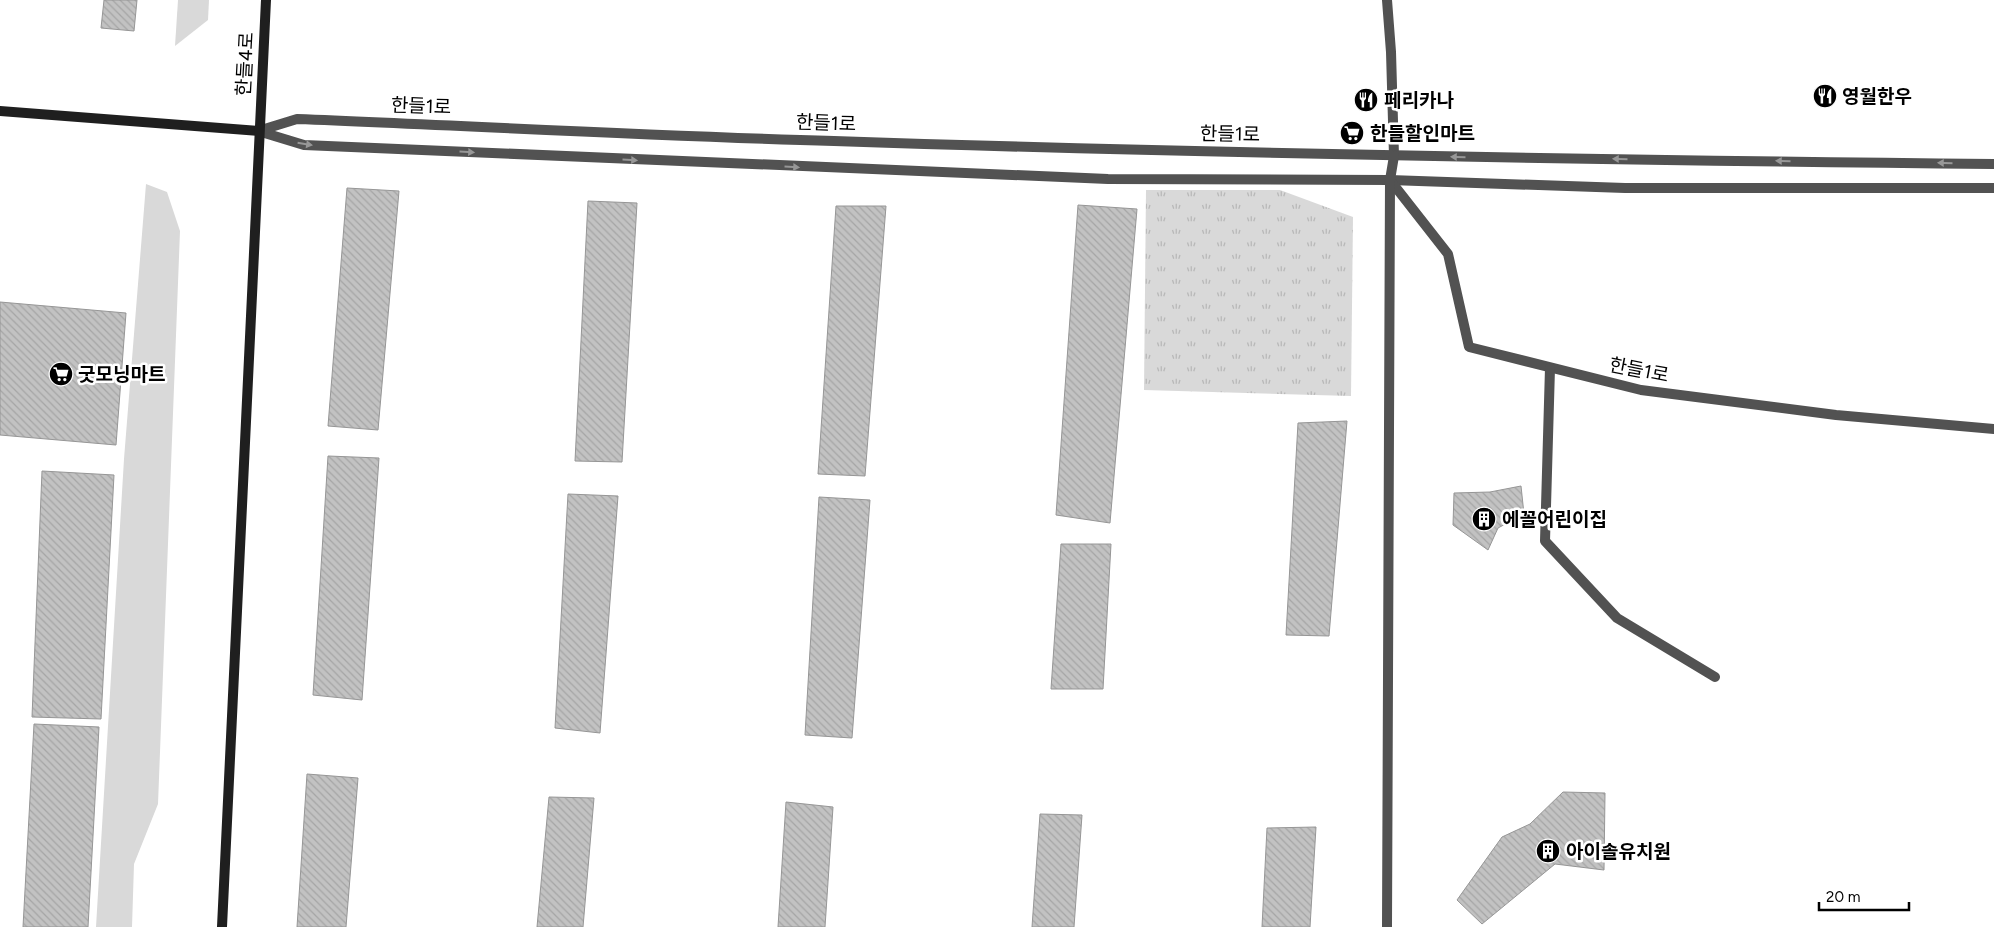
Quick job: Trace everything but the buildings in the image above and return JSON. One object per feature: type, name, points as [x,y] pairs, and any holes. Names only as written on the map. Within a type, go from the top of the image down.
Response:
[{"type":"street","name":"한들4로","points":[[222,927],[258,131],[266,0]]},
{"type":"street","points":[[1387,0],[1391,52],[1394,156],[1390,180],[1387,927]]},
{"type":"street","name":"한들1로","points":[[0,111],[258,131],[304,145],[920,172],[1108,179],[1390,180],[1625,188],[1994,188]]},
{"type":"street","name":"한들1로","points":[[258,131],[297,119],[842,142],[1394,156],[1994,164]]},
{"type":"street","name":"한들1로","points":[[1390,180],[1448,254],[1469,347],[1640,390],[1836,415],[1994,429]]},
{"type":"street","points":[[1550,368],[1545,541],[1617,618],[1715,678]]},
{"type":"green space","points":[[178,0],[209,0],[208,20],[175,46]]},
{"type":"green space","points":[[146,184],[167,192],[180,231],[158,804],[134,864],[132,927],[96,927],[124,459]]},
{"type":"green space","points":[[1146,190],[1280,190],[1353,217],[1351,396],[1144,390]]},
{"type":"place","name":"영월한우","points":[[1825,96]]},
{"type":"place","name":"페리카나","points":[[1366,100]]},
{"type":"place","name":"한들할인마트","points":[[1352,133]]},
{"type":"place","name":"굿모닝마트","points":[[61,374]]},
{"type":"place","name":"에꼴어린이집","points":[[1484,519]]},
{"type":"place","name":"아이솔유치원","points":[[1548,851]]}]
